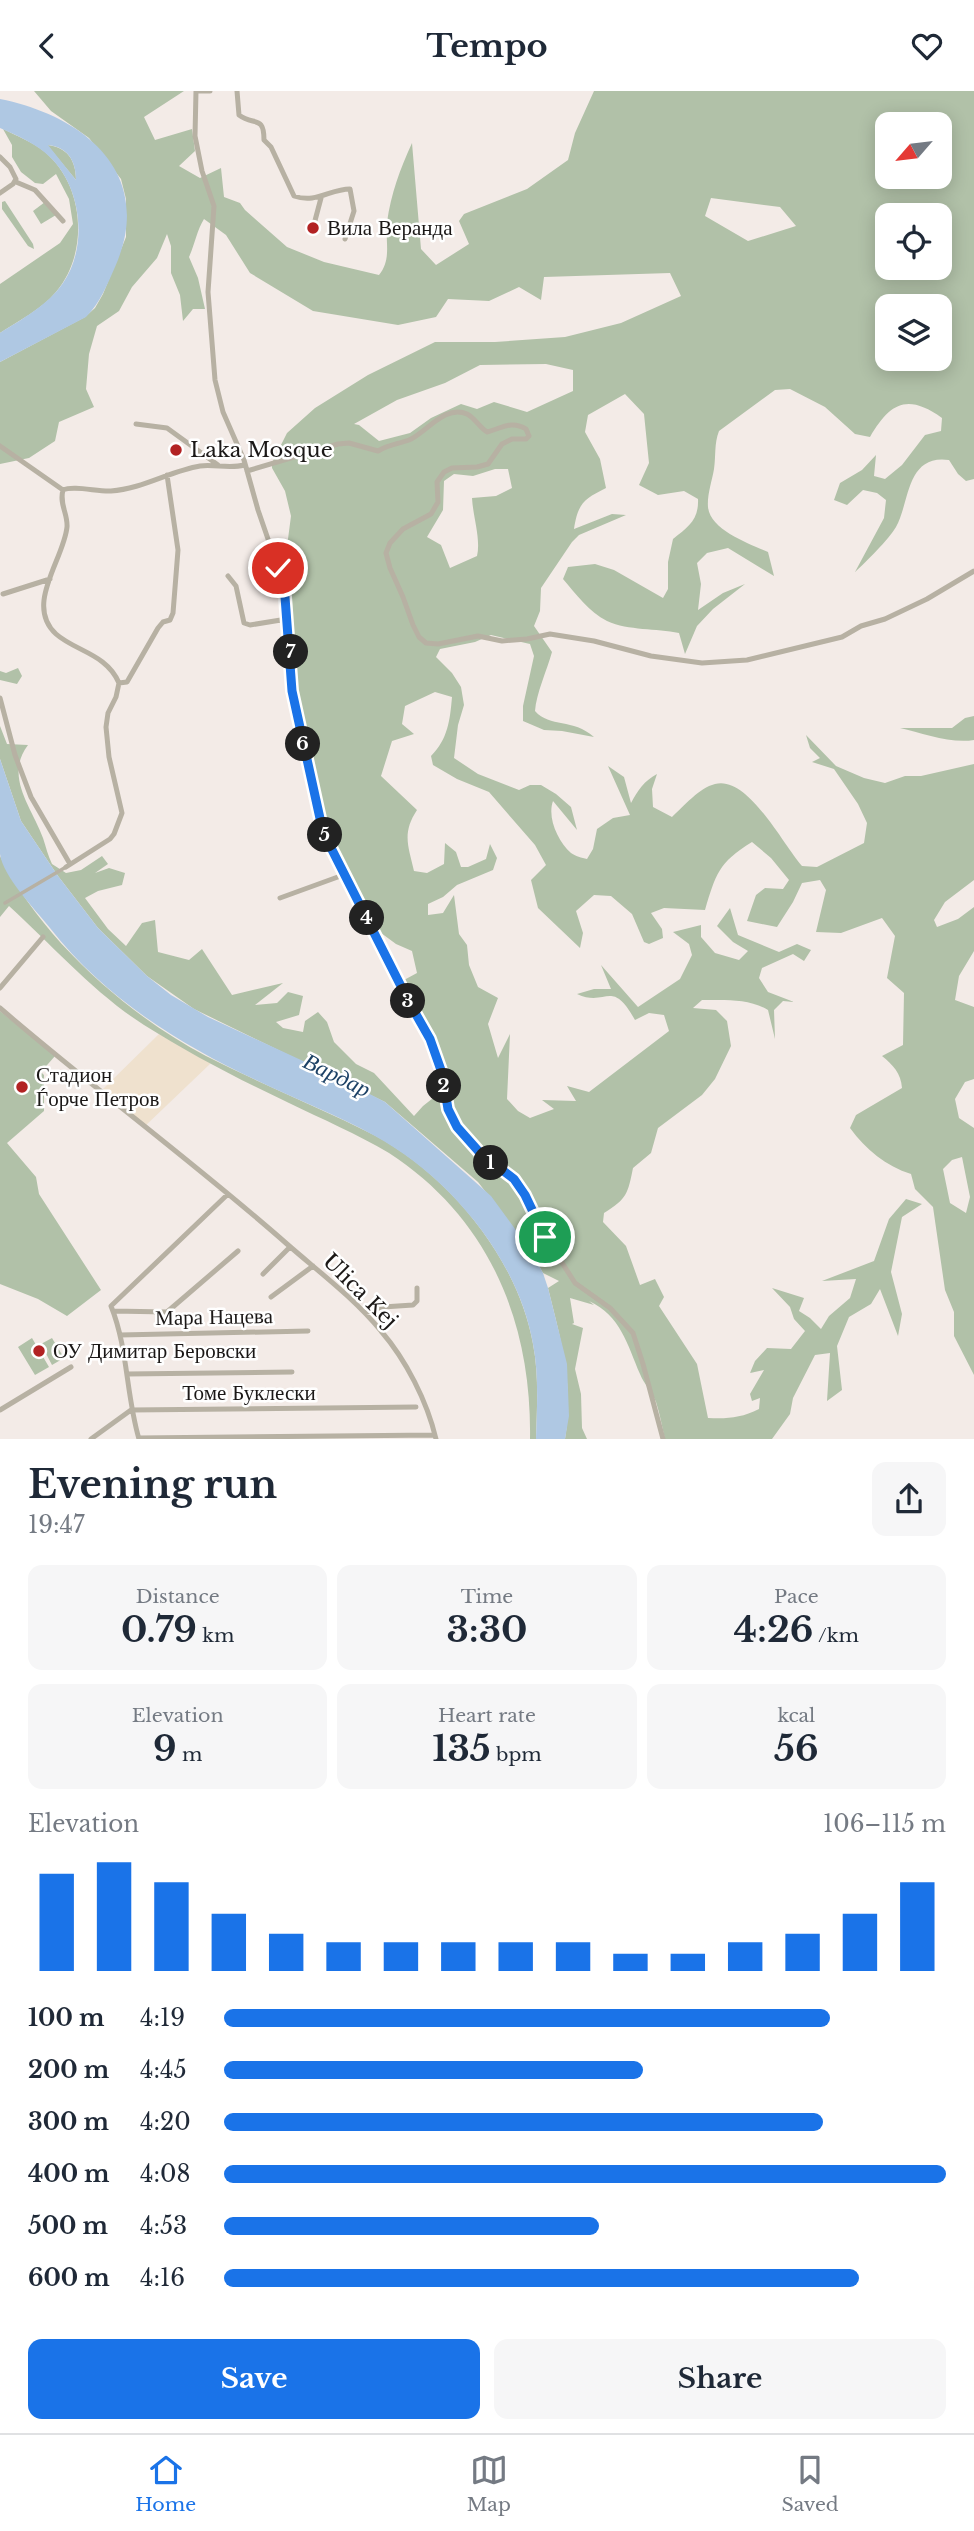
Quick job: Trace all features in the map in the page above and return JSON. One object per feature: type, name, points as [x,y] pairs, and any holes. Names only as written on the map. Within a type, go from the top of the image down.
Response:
[{"type":"street","points":[[210,91],[196,91],[195,136],[202,171],[214,207],[208,292],[215,380],[223,412],[241,451],[285,597],[292,691],[323,832],[430,1039],[442,1073],[448,1109],[457,1127],[481,1154],[514,1179],[525,1195],[545,1237],[575,1283],[610,1308],[632,1333],[663,1439]]},
{"type":"street","points":[[237,91],[239,115],[261,124],[264,140],[271,147],[294,196],[321,198],[346,189],[352,192],[354,211],[345,239]]},
{"type":"street","points":[[0,157],[13,171],[16,181],[35,190],[63,221]]},
{"type":"street","points":[[0,193],[16,181]]},
{"type":"street","points":[[313,228],[321,198]]},
{"type":"street","points":[[0,446],[63,490],[72,488],[83,491],[112,491],[135,487],[201,466],[245,468],[338,444],[349,443],[378,451],[411,439],[446,415],[454,413],[466,413],[487,432],[505,425],[517,425],[526,429],[529,436],[526,439],[512,439],[502,444],[488,464],[452,468],[444,472],[437,482],[438,502],[431,514],[403,529],[390,543],[386,553],[390,568],[412,625],[426,643],[438,644],[478,636],[502,641],[550,634],[594,641],[651,656],[702,663],[747,660],[842,637],[927,599],[974,571]]},
{"type":"street","points":[[136,424],[167,428],[218,465]]},
{"type":"street","points":[[119,683],[127,682],[158,628],[170,619],[173,613],[178,549],[167,475]]},
{"type":"street","points":[[5,903],[110,839],[121,818],[106,727],[119,683],[112,671],[93,655],[54,631],[44,609],[45,593],[68,525],[62,504],[63,490]]},
{"type":"street","points":[[228,576],[236,586],[244,624],[287,619]]},
{"type":"street","points":[[3,594],[50,579]]},
{"type":"street","points":[[0,698],[15,755],[31,797],[68,865]]},
{"type":"street","points":[[280,898],[346,874]]},
{"type":"street","points":[[0,988],[43,937]]},
{"type":"street","name":"Ulica Kej","points":[[0,1008],[228,1194],[365,1313],[396,1351],[421,1398],[435,1437]]},
{"type":"street","points":[[112,1308],[228,1194]]},
{"type":"street","points":[[263,1274],[290,1247]]},
{"type":"street","points":[[112,1308],[167,1312],[238,1251]]},
{"type":"street","points":[[271,1297],[313,1266]]},
{"type":"street","points":[[365,1313],[383,1307],[413,1305],[417,1301],[417,1288]]},
{"type":"street","points":[[112,1308],[120,1335],[131,1410],[139,1439],[435,1437]]},
{"type":"street","name":"Мара Нацева","points":[[120,1335],[308,1331]]},
{"type":"street","points":[[0,1410],[71,1367]]},
{"type":"street","points":[[127,1374],[292,1372]]},
{"type":"street","name":"Томе Буклески","points":[[131,1410],[416,1407]]},
{"type":"street","points":[[91,1439],[131,1410]]},
{"type":"shaded area","points":[[159,1034],[211,1063],[144,1127],[102,1090]]},
{"type":"green space","points":[[34,91],[184,91],[144,117],[155,140],[192,129],[195,151],[179,166],[200,178],[221,168],[224,197],[240,203],[287,247],[324,262],[379,275],[387,256],[387,222],[391,201],[412,143],[421,249],[436,265],[469,244],[459,221],[464,214],[527,189],[568,160],[575,133],[594,91],[974,91],[974,479],[966,481],[949,460],[935,460],[925,464],[912,482],[896,527],[855,572],[884,518],[886,500],[877,493],[863,490],[847,505],[834,500],[840,483],[862,470],[876,455],[874,476],[885,479],[902,465],[925,435],[941,431],[942,418],[919,406],[900,405],[885,416],[870,437],[855,434],[825,407],[790,389],[775,390],[719,431],[708,502],[710,515],[723,529],[768,552],[774,576],[728,548],[707,553],[697,563],[701,584],[698,610],[723,593],[745,584],[713,609],[697,626],[685,654],[679,633],[624,626],[607,621],[589,608],[563,579],[568,567],[595,564],[614,570],[663,598],[668,589],[668,562],[673,539],[688,527],[697,512],[698,499],[684,491],[658,495],[639,485],[649,463],[644,414],[625,394],[588,415],[585,432],[600,459],[606,488],[583,503],[574,529],[612,514],[626,515],[579,535],[572,542],[541,588],[540,611],[534,626],[552,652],[535,711],[548,720],[578,727],[594,737],[544,730],[523,721],[523,706],[534,656],[530,644],[491,635],[475,642],[440,649],[436,657],[461,687],[464,705],[458,725],[454,758],[478,774],[519,790],[530,785],[541,785],[556,794],[571,807],[577,830],[553,801],[551,815],[558,836],[571,853],[587,859],[593,849],[597,829],[613,818],[630,815],[608,766],[624,777],[631,803],[642,786],[657,774],[652,789],[653,807],[672,817],[709,786],[727,784],[740,790],[764,814],[802,866],[817,867],[864,843],[867,823],[858,804],[834,769],[812,762],[820,758],[810,748],[806,735],[836,766],[864,778],[885,783],[905,776],[921,776],[974,764],[974,880],[945,902],[934,920],[937,927],[958,919],[974,907],[974,951],[959,976],[955,1000],[974,1007],[974,1079],[965,1082],[955,1099],[959,1118],[974,1128],[974,1375],[954,1336],[954,1312],[945,1290],[933,1207],[915,1189],[911,1174],[893,1167],[877,1156],[850,1128],[856,1115],[902,1088],[896,1070],[882,1056],[903,1045],[904,993],[887,978],[895,936],[882,918],[841,933],[816,932],[826,890],[820,880],[802,883],[777,927],[747,921],[756,895],[765,888],[783,889],[789,880],[771,858],[752,842],[732,856],[720,870],[705,910],[664,908],[651,913],[662,929],[663,938],[649,944],[644,942],[632,914],[611,896],[594,895],[576,911],[583,933],[580,948],[538,908],[531,880],[546,865],[535,845],[489,792],[457,779],[433,765],[431,756],[445,736],[452,697],[435,692],[405,706],[402,724],[414,734],[392,741],[381,776],[417,810],[408,833],[414,871],[427,873],[444,864],[445,843],[456,852],[461,867],[468,867],[486,859],[490,844],[497,858],[493,870],[457,885],[443,897],[428,904],[428,915],[443,913],[454,895],[459,934],[467,945],[469,965],[478,987],[498,998],[488,1024],[498,1058],[510,1034],[507,1099],[518,1111],[530,1118],[554,1109],[542,1100],[576,1101],[567,1086],[589,1092],[669,1031],[664,1015],[649,1013],[635,1020],[627,1007],[614,997],[595,998],[577,994],[594,989],[611,989],[601,965],[638,1007],[680,979],[692,955],[689,944],[673,932],[701,925],[701,937],[715,953],[739,960],[748,951],[733,942],[717,926],[730,908],[738,935],[779,952],[797,944],[811,950],[804,961],[793,954],[762,968],[759,978],[768,992],[794,1002],[783,1001],[774,1010],[775,1039],[768,1010],[760,1006],[736,1000],[702,1000],[693,1008],[716,1010],[727,1021],[731,1046],[715,1079],[702,1095],[658,1128],[651,1153],[633,1168],[625,1195],[618,1204],[604,1213],[603,1222],[626,1246],[640,1285],[655,1279],[664,1297],[659,1306],[697,1364],[708,1418],[728,1418],[759,1409],[760,1398],[752,1401],[750,1394],[764,1370],[750,1373],[755,1361],[767,1348],[791,1349],[805,1331],[794,1319],[790,1307],[772,1288],[804,1298],[799,1311],[821,1329],[829,1316],[850,1298],[856,1279],[822,1281],[874,1261],[889,1219],[906,1199],[922,1204],[902,1217],[891,1272],[902,1314],[898,1336],[880,1289],[871,1304],[849,1317],[837,1346],[842,1390],[827,1401],[830,1353],[815,1355],[793,1398],[790,1414],[772,1439],[665,1439],[656,1402],[616,1323],[600,1307],[589,1301],[594,1305],[570,1298],[572,1324],[583,1328],[575,1369],[581,1394],[582,1428],[587,1439],[565,1439],[567,1381],[548,1288],[559,1281],[543,1273],[529,1248],[478,1182],[385,1102],[194,1009],[147,976],[98,928],[58,876],[21,821],[0,759],[0,726],[7,744],[28,745],[21,757],[19,780],[52,864],[66,873],[81,870],[102,856],[108,864],[95,873],[109,868],[125,873],[122,885],[98,891],[85,898],[108,929],[126,946],[142,923],[155,920],[158,952],[189,960],[202,949],[232,995],[283,983],[255,1005],[277,1003],[288,992],[303,996],[299,1015],[276,1022],[283,1028],[303,1032],[305,1021],[318,1012],[327,1022],[334,1042],[356,1064],[374,1073],[414,1116],[447,1087],[429,1030],[404,980],[417,973],[412,951],[396,944],[377,930],[348,868],[331,842],[320,804],[295,693],[295,651],[282,561],[291,516],[285,491],[272,468],[272,463],[287,433],[315,408],[368,375],[435,342],[495,342],[565,337],[621,323],[681,296],[670,273],[544,277],[541,300],[519,287],[489,301],[448,299],[436,317],[398,325],[313,311],[250,273],[226,235],[204,219],[189,257],[198,278],[205,309],[193,309],[183,321],[180,295],[171,273],[171,246],[167,234],[157,258],[132,287],[119,311],[97,326],[89,354],[86,389],[94,407],[59,422],[55,441],[29,458],[0,464],[0,362],[85,317],[95,308],[126,237],[126,199],[121,179],[89,138],[51,111]],"holes":[[[711,198],[780,207],[796,226],[748,241],[705,216]],[[546,364],[573,370],[573,391],[527,412],[494,402],[477,409],[461,404],[431,418],[410,433],[379,441],[354,424],[397,400],[445,383],[480,365]],[[495,469],[508,469],[512,488],[496,496],[472,498],[477,556],[450,568],[441,545],[427,537],[443,510],[444,481],[454,474],[473,476]],[[962,1157],[970,1197],[966,1213],[950,1203],[943,1169],[952,1160]]]},
{"type":"green space","points":[[3,129],[40,148],[58,166],[75,201],[78,240],[67,276],[56,292],[37,309],[0,333],[0,284],[60,243],[73,224],[69,199],[56,174],[43,184],[35,183],[21,172],[12,157],[12,145]]},
{"type":"green space","points":[[47,145],[60,148],[69,156],[76,180]]},
{"type":"green space","points":[[5,201],[34,249],[28,246],[2,209],[2,202]]},
{"type":"green space","points":[[45,202],[56,215],[41,224],[33,211]]},
{"type":"green space","points":[[18,668],[22,676],[17,684],[0,680],[0,671],[6,673]]},
{"type":"green space","points":[[974,716],[974,740],[946,739],[900,728],[952,728],[965,718]]},
{"type":"green space","points":[[0,856],[38,916],[62,944],[116,996],[146,1019],[206,1056],[374,1135],[402,1152],[453,1196],[496,1251],[525,1312],[536,1368],[536,1439],[530,1439],[529,1396],[523,1354],[513,1314],[498,1277],[478,1241],[454,1209],[424,1179],[389,1153],[234,1076],[144,1025],[91,984],[9,906],[0,917]]},
{"type":"green space","points":[[0,1011],[55,1056],[41,1072],[44,1075],[44,1111],[7,1143],[36,1177],[39,1194],[101,1290],[67,1316],[38,1299],[0,1284]]},
{"type":"green space","points":[[32,1338],[49,1367],[35,1375],[18,1347]]},
{"type":"green space","points":[[52,1338],[64,1358],[52,1365],[41,1344]]},
{"type":"water","points":[[0,99],[31,107],[60,119],[85,135],[105,155],[119,177],[126,204],[125,234],[115,267],[91,312],[0,362],[0,333],[50,298],[71,269],[76,253],[78,219],[69,186],[51,158],[27,141],[0,128]],"holes":[[[48,145],[55,146],[69,156],[76,180]]]},
{"type":"water","points":[[0,759],[21,821],[58,876],[98,928],[147,976],[171,995],[208,1017],[385,1102],[491,1196],[529,1248],[548,1288],[567,1364],[569,1416],[565,1439],[536,1439],[536,1368],[525,1312],[513,1281],[496,1252],[454,1197],[403,1153],[375,1136],[227,1066],[144,1016],[94,976],[28,902],[7,873],[0,854]]},
{"type":"place","name":"Вила Веранда","points":[[313,228]]},
{"type":"place","name":"Laka Mosque","points":[[176,450]]},
{"type":"place","name":"Стадион Ѓорче Петров","points":[[22,1087]]},
{"type":"place","name":"ОУ Димитар Беровски","points":[[39,1351]]},
{"type":"route","points":[[278,568],[285,597],[292,691],[323,832],[430,1039],[442,1073],[448,1109],[457,1127],[481,1154],[514,1179],[525,1195],[545,1237]]},
{"type":"water label","name":"Вардар","points":[[337,1075]]}]
